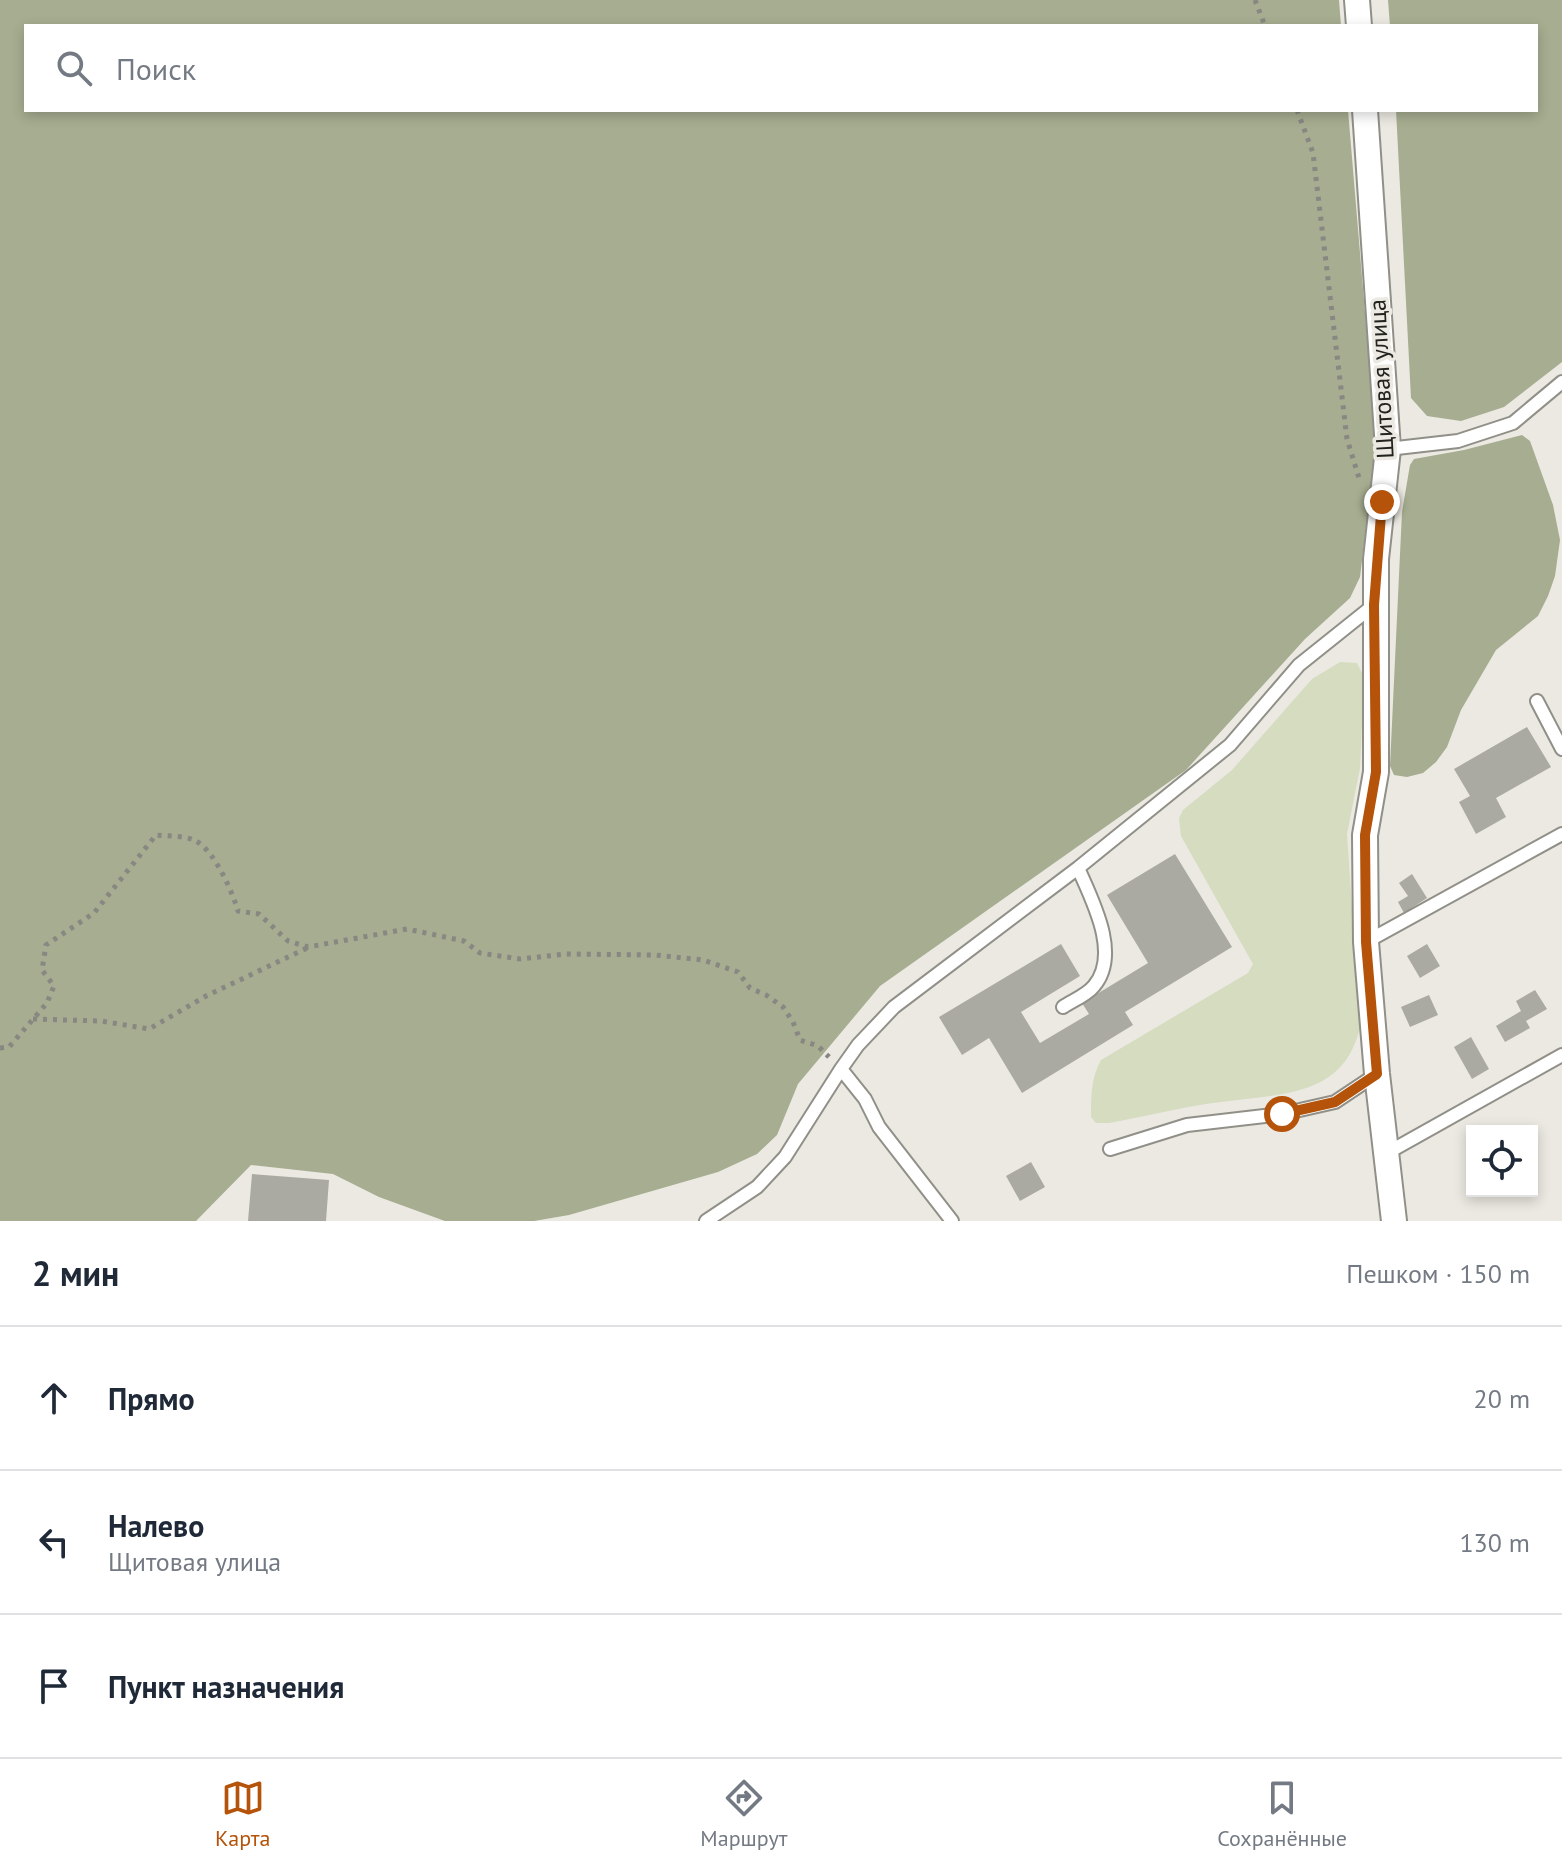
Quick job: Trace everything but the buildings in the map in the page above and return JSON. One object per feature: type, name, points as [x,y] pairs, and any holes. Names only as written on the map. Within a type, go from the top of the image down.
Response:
[{"type":"street","points":[[1357,0],[1359,24]]},
{"type":"street","name":"Щитовая улица","points":[[1365,112],[1388,449],[1374,605],[1376,772],[1365,835],[1366,942],[1394,1221]]},
{"type":"lane","points":[[1388,449],[1458,441],[1513,423],[1562,382]]},
{"type":"lane","points":[[706,1221],[757,1187],[785,1157],[858,1045],[894,1007],[1078,868],[1230,745],[1299,665],[1374,605]]},
{"type":"lane","points":[[1537,701],[1562,749]]},
{"type":"lane","points":[[1366,942],[1562,834]]},
{"type":"lane","points":[[1063,1007],[1093,987],[1102,971],[1105,939],[1094,903],[1078,868]]},
{"type":"lane","points":[[1387,1153],[1562,1055]]},
{"type":"lane","points":[[841,1069],[865,1099],[879,1127],[952,1221]]},
{"type":"lane","points":[[1110,1149],[1187,1125],[1282,1114],[1335,1102],[1377,1074]]},
{"type":"path","points":[[1255,0],[1264,24]]},
{"type":"path","points":[[1298,112],[1313,153],[1347,439],[1357,475],[1382,502]]},
{"type":"path","points":[[0,1048],[9,1047],[47,1003],[54,986],[42,970],[46,945],[94,913],[156,835],[196,840],[231,888],[238,911],[259,914],[288,941],[308,947]]},
{"type":"path","points":[[32,1019],[101,1021],[149,1029],[206,996],[308,947],[407,929],[464,941],[480,953],[520,959],[566,954],[655,955],[703,960],[738,972],[750,988],[783,1007],[800,1040],[818,1046],[841,1069]]},
{"type":"green space","points":[[0,0],[1339,0],[1341,24],[24,24],[24,112],[1348,112],[1376,444],[1360,577],[1350,598],[1305,639],[1186,770],[880,986],[798,1084],[777,1135],[757,1154],[718,1172],[569,1215],[534,1221],[445,1221],[379,1197],[333,1174],[251,1165],[196,1221],[0,1221]]},
{"type":"green space","points":[[1388,0],[1562,0],[1562,362],[1504,407],[1461,421],[1427,416],[1411,398],[1396,112],[1538,112],[1538,24],[1390,24]]},
{"type":"green space","points":[[1522,435],[1530,441],[1553,505],[1560,540],[1555,576],[1548,596],[1538,616],[1496,650],[1461,710],[1447,747],[1436,762],[1423,773],[1407,777],[1394,775],[1390,766],[1402,512],[1410,465],[1414,459]]},
{"type":"green space","points":[[1340,662],[1357,663],[1364,677],[1360,768],[1347,834],[1360,1028],[1352,1050],[1334,1073],[1301,1090],[1096,1123],[1091,1117],[1092,1094],[1101,1060],[1248,973],[1253,964],[1181,836],[1179,818],[1183,810],[1232,770],[1312,679]]},
{"type":"route","points":[[1282,1114],[1335,1102],[1377,1074],[1366,942],[1365,835],[1376,772],[1374,605],[1382,502]]}]
